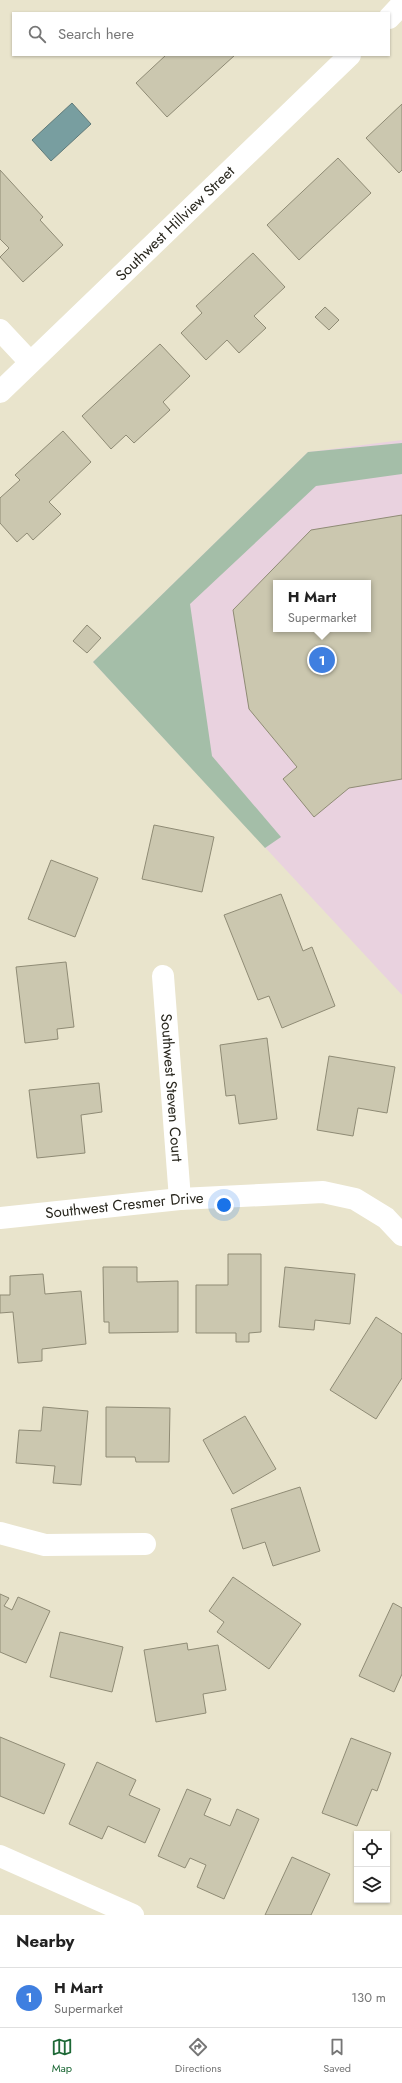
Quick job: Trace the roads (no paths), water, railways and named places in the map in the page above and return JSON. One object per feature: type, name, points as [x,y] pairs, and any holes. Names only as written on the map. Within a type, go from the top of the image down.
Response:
[{"type":"street","points":[[390,17],[402,4]]},
{"type":"street","name":"Southwest Hillview Street","points":[[0,392],[349,56]]},
{"type":"street","points":[[0,330],[30,362]]},
{"type":"street","name":"Southwest Steven Court","points":[[163,976],[180,1199]]},
{"type":"street","name":"Southwest Cresmer Drive","points":[[0,1218],[180,1199],[323,1192],[356,1199],[386,1218],[402,1235]]},
{"type":"street","points":[[0,1532],[45,1545],[145,1544]]},
{"type":"street","points":[[0,1856],[133,1915]]},
{"type":"water","points":[[72,103],[91,124],[51,161],[32,140]]},
{"type":"place","name":"H Mart","points":[[322,660]]}]
